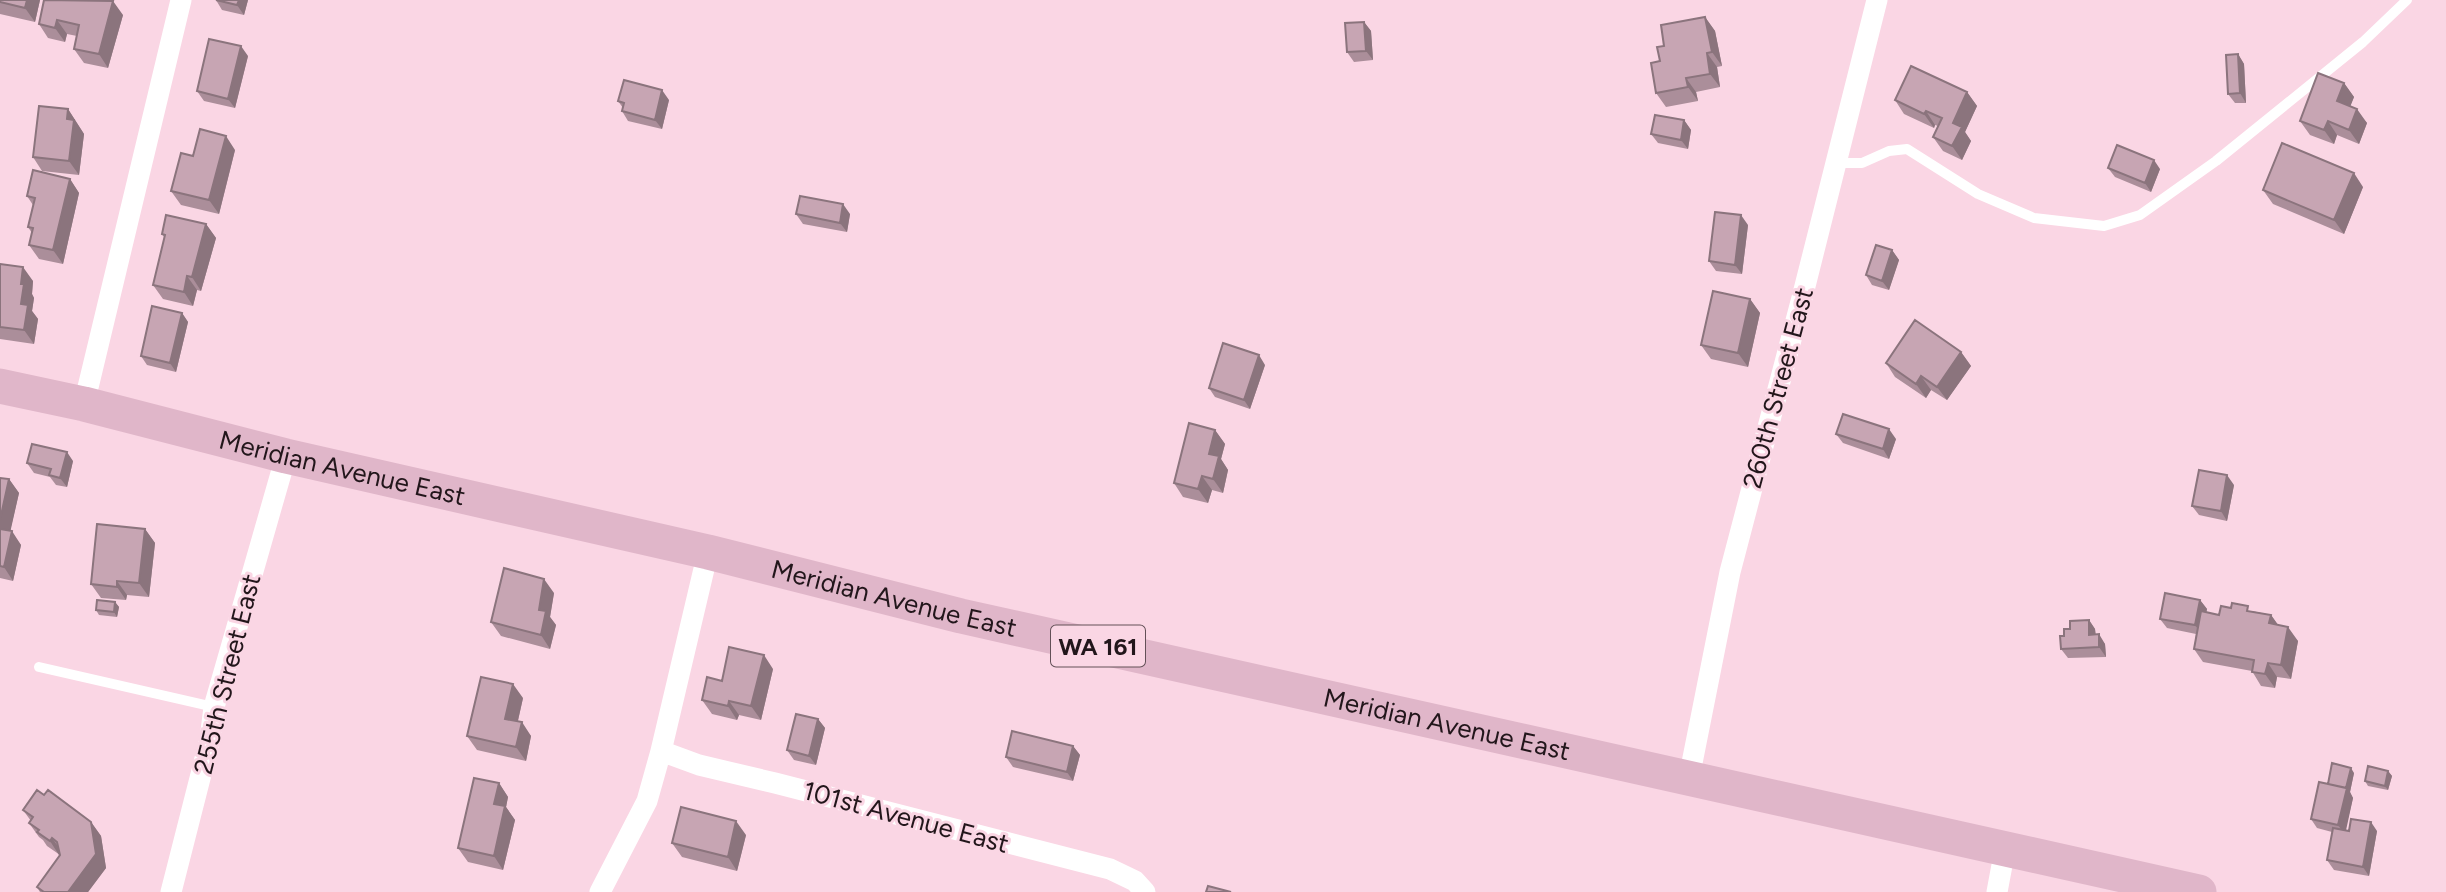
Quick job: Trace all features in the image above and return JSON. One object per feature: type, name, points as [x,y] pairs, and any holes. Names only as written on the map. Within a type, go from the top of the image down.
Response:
[{"type":"main road","name":"Meridian Avenue East","points":[[0,386],[84,404],[286,456],[708,552],[961,616],[2199,892]]},
{"type":"street","points":[[84,404],[181,0]]},
{"type":"street","name":"260th Street East","points":[[1689,778],[1730,572],[1877,0]]},
{"type":"street","name":"255th Street East","points":[[171,892],[210,739],[215,707],[286,456]]},
{"type":"street","points":[[600,892],[647,801],[708,552]]},
{"type":"street","name":"101st Avenue East","points":[[661,751],[699,765],[1110,869],[1135,881],[1145,892]]},
{"type":"street","points":[[1997,892],[2005,849]]},
{"type":"lane","points":[[1836,163],[1862,163],[1889,151],[1907,149],[1978,194],[2034,218],[2104,226],[2140,215],[2216,161],[2363,42],[2407,0]]},
{"type":"lane","points":[[39,667],[215,707]]},
{"type":"building","points":[[0,0],[27,0],[25,8]]},
{"type":"building","points":[[44,0],[113,1],[99,54],[74,49],[79,25],[57,20],[55,28],[39,24]]},
{"type":"building","points":[[216,0],[239,0],[237,5]]},
{"type":"building","points":[[1705,17],[1712,52],[1707,53],[1710,74],[1686,78],[1688,87],[1656,93],[1651,63],[1660,61],[1657,47],[1664,46],[1661,25]]},
{"type":"building","points":[[1364,22],[1366,51],[1347,52],[1345,23]]},
{"type":"building","points":[[209,39],[241,46],[228,99],[197,91]]},
{"type":"building","points":[[2238,54],[2240,93],[2228,94],[2226,55]]},
{"type":"building","points":[[1911,66],[1967,92],[1953,123],[1962,127],[1952,146],[1933,137],[1942,118],[1926,111],[1924,114],[1895,100]]},
{"type":"building","points":[[2318,73],[2344,83],[2337,101],[2357,109],[2349,130],[2328,121],[2324,130],[2300,121]]},
{"type":"building","points":[[624,80],[662,90],[655,120],[622,111],[624,103],[618,101]]},
{"type":"building","points":[[39,106],[68,109],[67,119],[74,120],[69,161],[33,157]]},
{"type":"building","points":[[1655,115],[1684,120],[1681,140],[1651,134]]},
{"type":"building","points":[[200,129],[226,136],[209,200],[171,191],[181,153],[193,156]]},
{"type":"building","points":[[2282,143],[2354,173],[2334,220],[2263,190]]},
{"type":"building","points":[[2117,145],[2154,160],[2145,183],[2108,168]]},
{"type":"building","points":[[33,170],[70,179],[53,250],[29,245],[33,228],[28,227],[35,198],[27,196]]},
{"type":"building","points":[[800,196],[843,204],[840,223],[796,214]]},
{"type":"building","points":[[1715,212],[1741,215],[1735,265],[1709,261]]},
{"type":"building","points":[[166,215],[206,224],[192,277],[187,276],[184,292],[153,285],[165,235],[162,234]]},
{"type":"building","points":[[1876,245],[1892,250],[1882,281],[1866,275]]},
{"type":"building","points":[[0,264],[23,267],[21,304],[28,305],[24,330],[0,327]]},
{"type":"building","points":[[1713,291],[1750,299],[1738,353],[1701,345]]},
{"type":"building","points":[[152,306],[182,313],[170,363],[141,356]]},
{"type":"building","points":[[1915,320],[1961,352],[1937,387],[1921,376],[1916,384],[1886,363]]},
{"type":"building","points":[[1223,343],[1259,355],[1244,400],[1209,388]]},
{"type":"building","points":[[1843,414],[1889,429],[1883,449],[1836,434]]},
{"type":"building","points":[[1189,423],[1215,430],[1209,454],[1219,456],[1213,479],[1202,476],[1198,489],[1174,483]]},
{"type":"building","points":[[32,444],[67,452],[60,478],[49,475],[51,469],[27,463]]},
{"type":"building","points":[[2199,470],[2227,475],[2221,511],[2192,506]]},
{"type":"building","points":[[0,478],[9,479],[0,520]]},
{"type":"building","points":[[97,524],[145,529],[139,583],[117,581],[117,587],[91,584]]},
{"type":"building","points":[[0,529],[12,531],[4,567],[0,566]]},
{"type":"building","points":[[504,568],[544,579],[539,610],[546,611],[541,635],[491,622]]},
{"type":"building","points":[[2165,593],[2200,600],[2195,625],[2160,619]]},
{"type":"building","points":[[97,600],[115,602],[114,612],[96,610]]},
{"type":"building","points":[[2232,603],[2248,606],[2247,611],[2271,615],[2269,623],[2288,627],[2281,665],[2268,663],[2265,674],[2252,672],[2254,660],[2194,649],[2201,611],[2219,615],[2221,606],[2231,608]]},
{"type":"building","points":[[2089,620],[2089,635],[2099,634],[2099,647],[2061,649],[2060,636],[2064,636],[2064,629],[2070,629],[2070,621]]},
{"type":"building","points":[[729,647],[764,655],[751,706],[729,701],[728,706],[702,700],[707,677],[722,681]]},
{"type":"building","points":[[481,677],[513,684],[505,719],[522,722],[516,747],[467,736]]},
{"type":"building","points":[[796,714],[818,719],[809,756],[787,750]]},
{"type":"building","points":[[1012,731],[1073,746],[1067,772],[1006,757]]},
{"type":"building","points":[[2332,763],[2351,768],[2346,788],[2328,784]]},
{"type":"building","points":[[2368,766],[2388,771],[2385,786],[2365,781]]},
{"type":"building","points":[[474,778],[499,783],[494,804],[505,806],[494,856],[458,848]]},
{"type":"building","points":[[2319,782],[2347,788],[2338,825],[2311,819]]},
{"type":"building","points":[[37,790],[44,795],[48,790],[91,822],[96,854],[68,892],[44,892],[37,887],[60,855],[57,842],[52,838],[50,841],[37,832],[39,830],[29,823],[33,817],[23,810]]},
{"type":"building","points":[[681,807],[736,821],[728,857],[672,843]]},
{"type":"building","points":[[2351,819],[2371,822],[2363,867],[2327,860],[2333,828],[2349,831]]},
{"type":"building","points":[[1208,886],[1231,892],[1206,892]]}]
